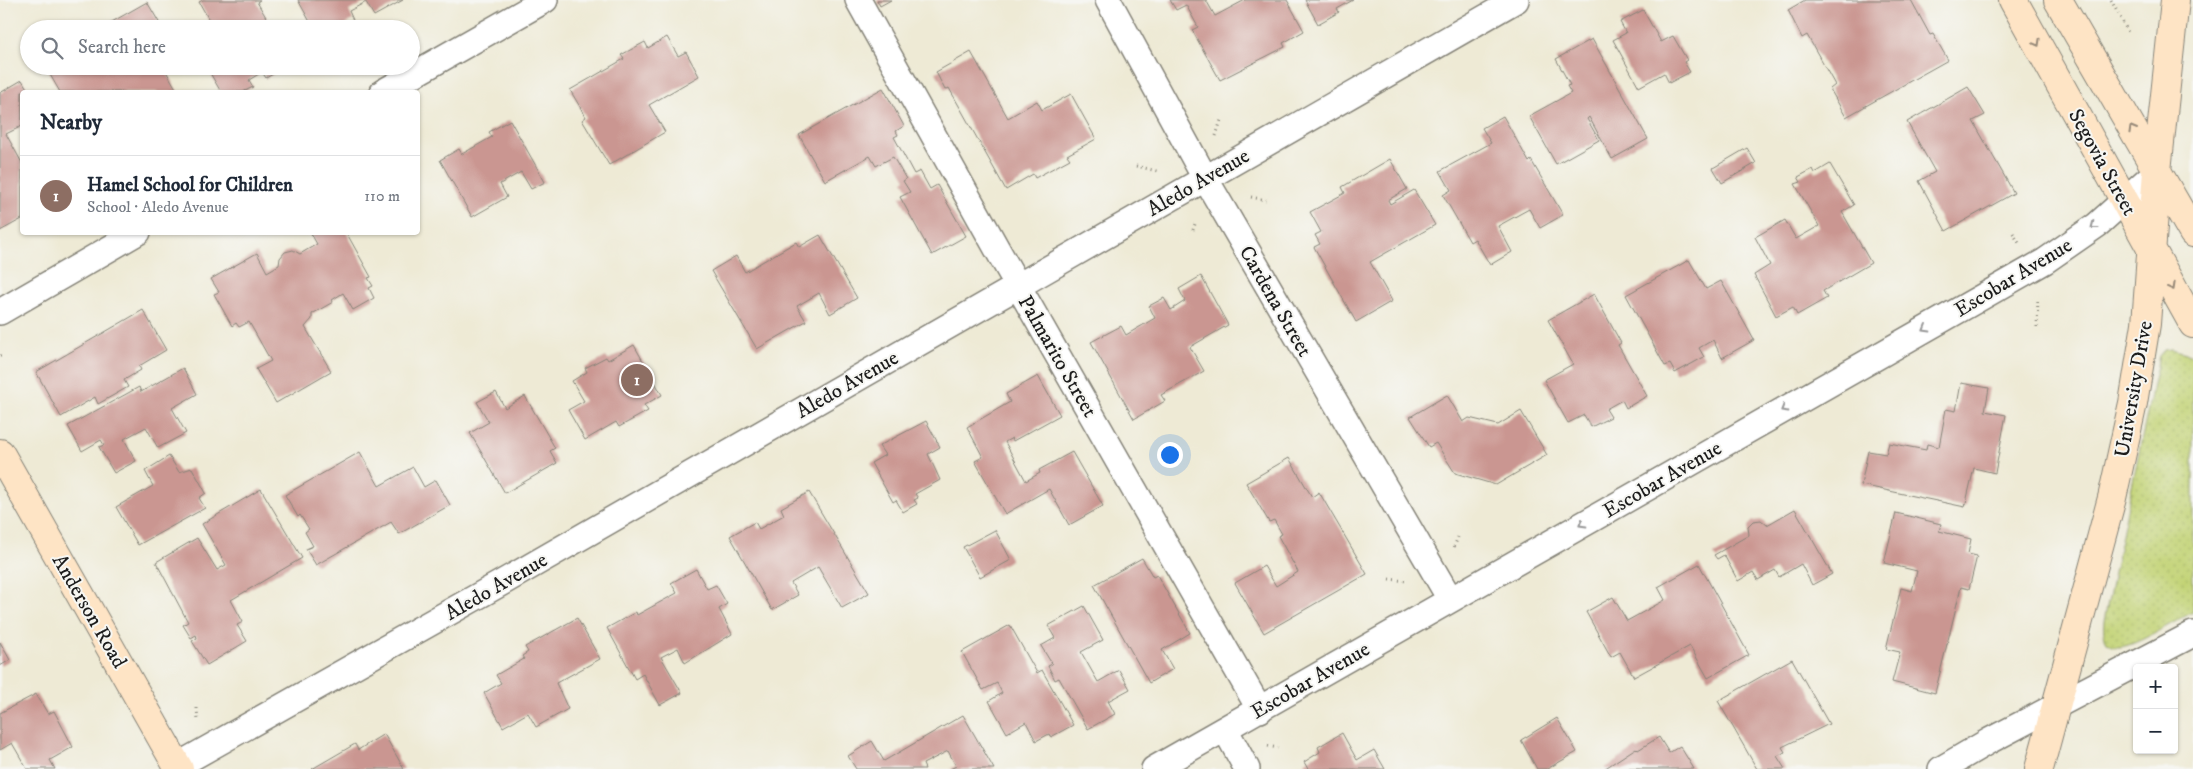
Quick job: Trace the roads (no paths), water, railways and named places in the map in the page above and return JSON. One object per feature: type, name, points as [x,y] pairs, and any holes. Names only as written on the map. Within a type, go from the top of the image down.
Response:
[{"type":"street","points":[[420,71],[544,0]]},
{"type":"street","name":"Palmarito Street","points":[[858,0],[1260,710]]},
{"type":"street","name":"Cardena Street","points":[[1108,0],[1204,178],[1450,599]]},
{"type":"street","name":"Aledo Avenue","points":[[178,767],[1516,0]]},
{"type":"street","name":"Segovia Street","points":[[2013,0],[2193,324]]},
{"type":"street","name":"Segovia Street","points":[[2058,0],[2193,233]]},
{"type":"street","name":"University Drive","points":[[2038,769],[2112,498],[2131,413],[2146,324],[2157,171],[2175,0]]},
{"type":"street","points":[[386,90],[413,75]]},
{"type":"street","name":"Escobar Avenue","points":[[1154,769],[2045,261],[2097,224],[2157,171]]},
{"type":"street","points":[[0,312],[133,235]]},
{"type":"street","name":"Anderson Road","points":[[0,453],[178,767]]},
{"type":"street","points":[[1941,769],[2193,634]]},
{"type":"street","points":[[1225,729],[1247,769]]},
{"type":"place","name":"Hamel School for Children","points":[[637,380]]}]
